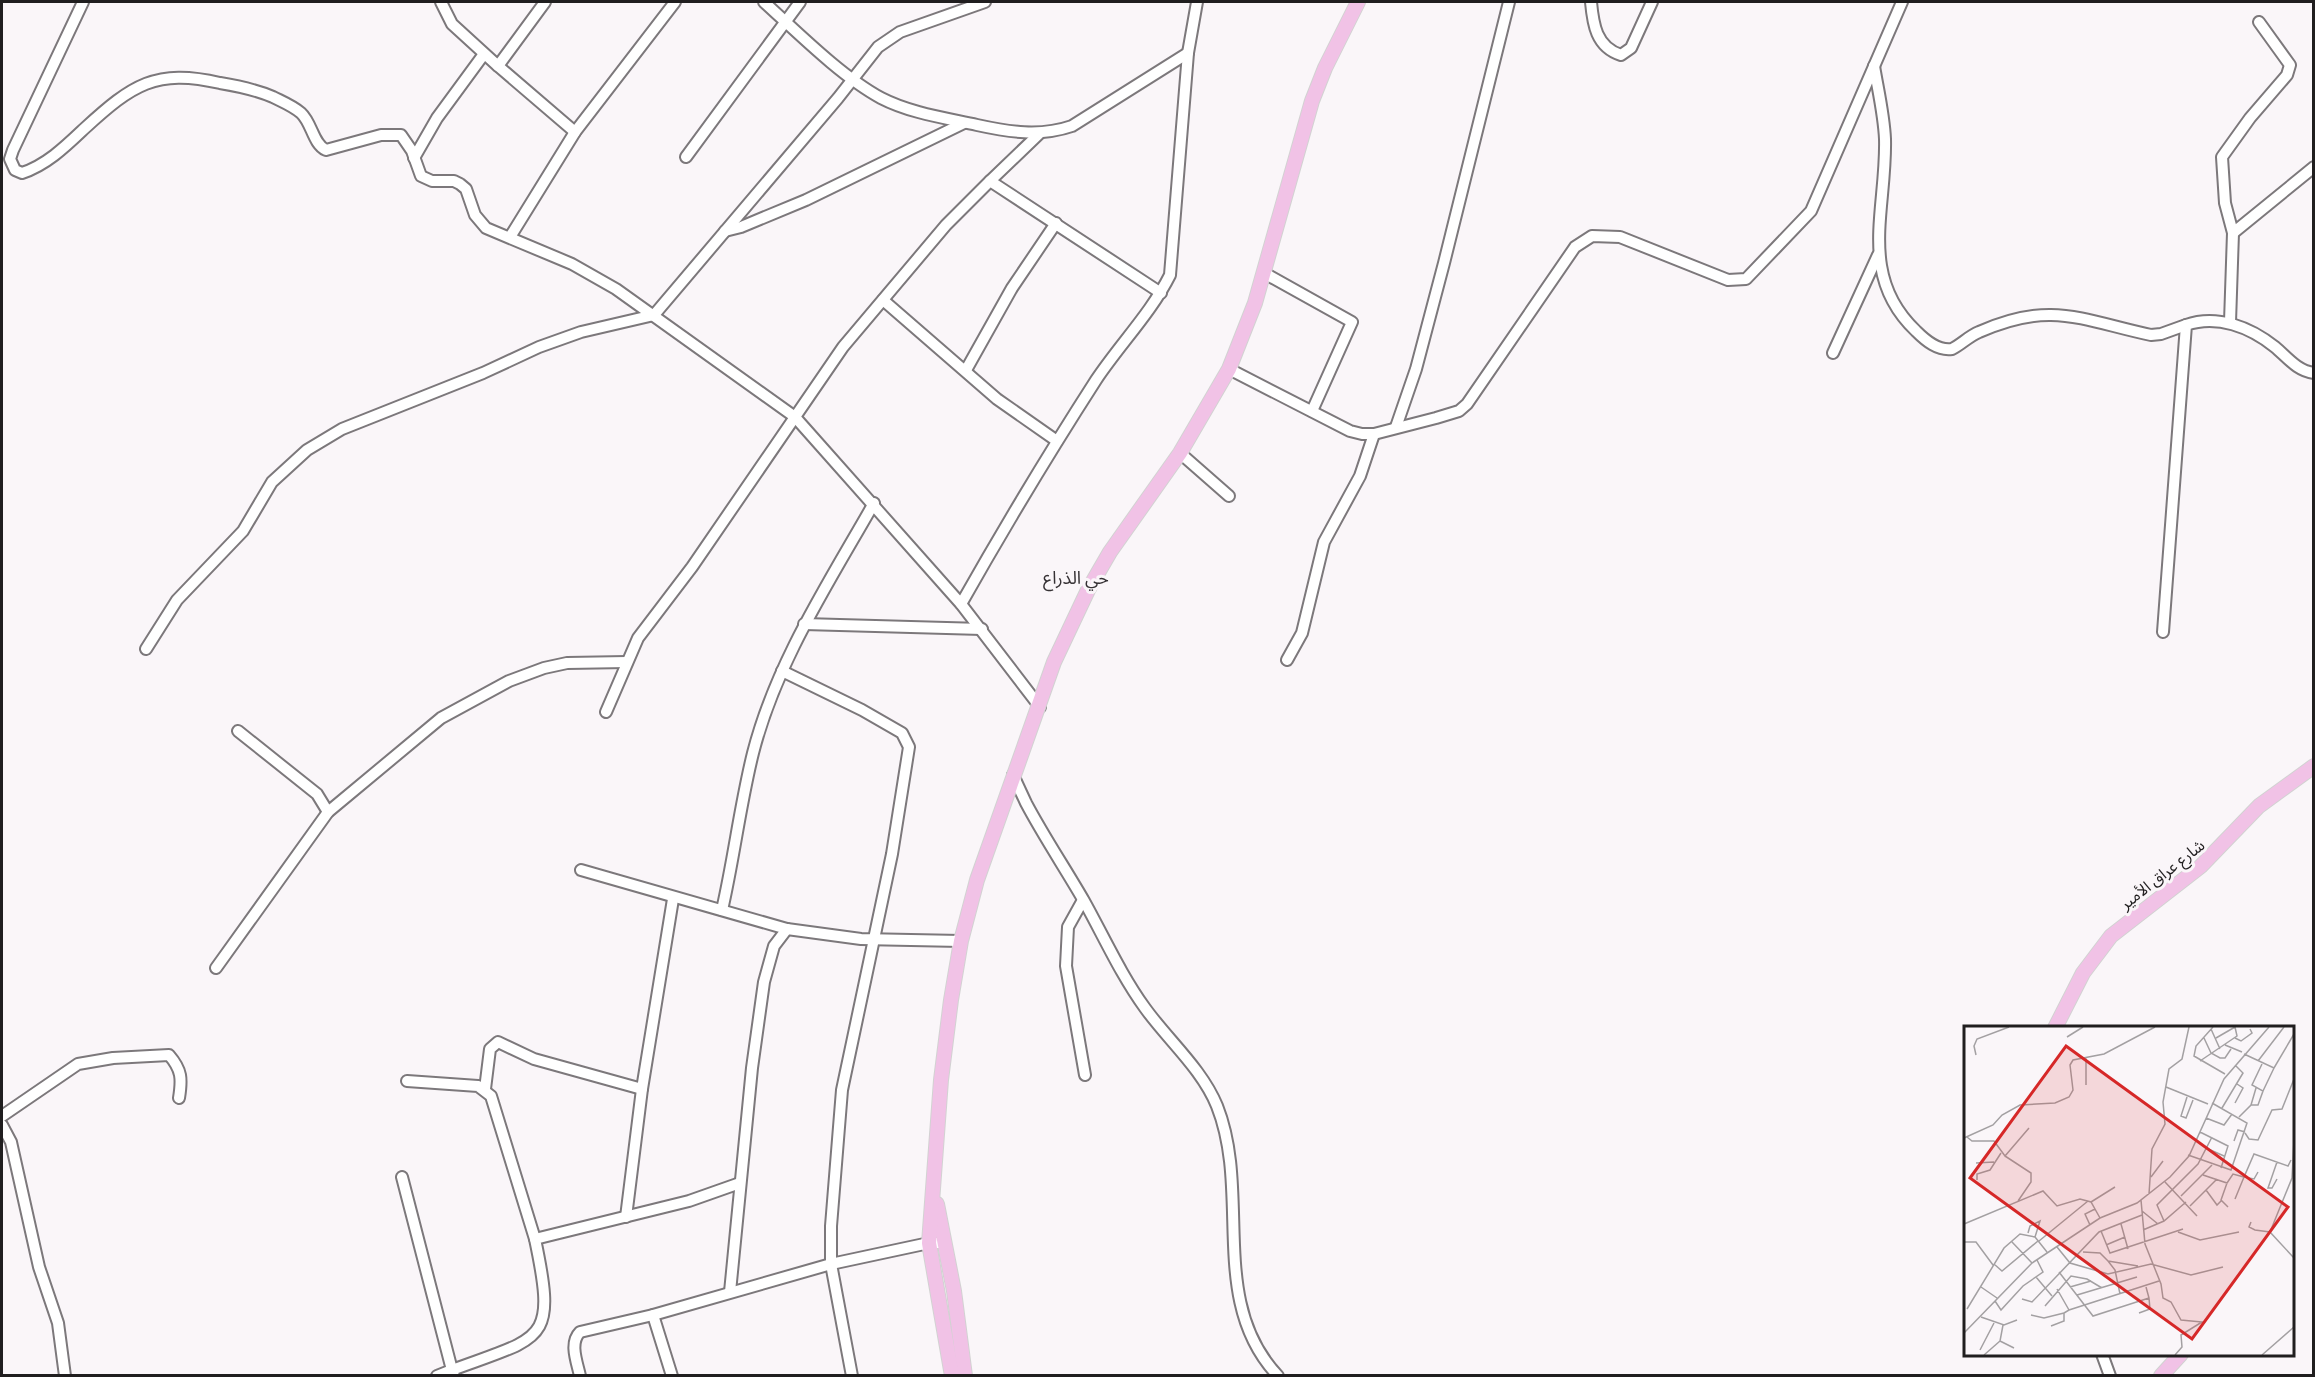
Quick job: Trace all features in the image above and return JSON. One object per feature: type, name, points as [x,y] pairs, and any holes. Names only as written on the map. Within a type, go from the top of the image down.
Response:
[{"type":"main road","points":[[952,1376],[929,1243],[941,1080],[961,941],[978,880],[1054,662],[1088,590],[1110,552],[1180,453],[1229,369],[1246,330],[1312,101],[1325,68],[1358,2]]},
{"type":"main road","name":"شارع عراق الأمير","points":[[2056,1026],[2083,973],[2111,936],[2201,867],[2259,806],[2313,766]]},
{"type":"main road","points":[[934,1187],[965,1376]]},
{"type":"main road","points":[[2160,1376],[2179,1356]]},
{"type":"street","points":[[83,2],[13,150],[10,159],[15,170],[22,173],[44,162],[115,100],[134,89],[173,76],[196,77],[236,86],[270,96],[289,105],[302,113],[317,141],[327,150],[393,134],[406,140],[421,176],[432,181],[454,181],[460,184],[470,196],[481,224],[498,235],[510,237],[572,264],[654,315],[795,417],[874,503],[961,604],[1040,707]]},
{"type":"street","points":[[441,2],[452,24],[575,132]]},
{"type":"street","points":[[498,66],[545,2]]},
{"type":"street","points":[[510,237],[575,132],[675,2]]},
{"type":"street","points":[[765,2],[852,79],[881,98],[902,107],[1004,131],[1039,134],[1072,126],[1188,53]]},
{"type":"street","points":[[686,157],[800,2]]},
{"type":"street","points":[[146,649],[177,600],[243,531],[272,482],[325,437],[561,339],[654,315],[878,47],[900,32],[985,2]]},
{"type":"street","points":[[961,604],[1057,441],[1098,377],[1161,292],[1170,274],[1188,53],[1197,2]]},
{"type":"street","points":[[1396,427],[1416,369],[1509,2]]},
{"type":"street","points":[[1591,2],[1597,35],[1604,44],[1621,55],[1631,48],[1652,2]]},
{"type":"street","points":[[1229,369],[1350,431],[1374,434],[1449,414],[1467,404],[1575,247],[1586,238],[1612,236],[1630,240],[1728,280],[1742,280],[1751,275],[1811,211],[1902,2]]},
{"type":"street","points":[[2230,322],[2233,233],[2225,203],[2222,157],[2250,118],[2288,75],[2290,66],[2259,22]]},
{"type":"street","points":[[414,158],[442,111],[484,54]]},
{"type":"street","points":[[1874,66],[1885,137],[1879,205],[1879,252],[1882,279],[1891,298],[1912,328],[1941,349],[1952,349],[1978,332],[2039,314],[2063,314],[2151,335],[2205,320],[2230,322],[2272,345],[2300,370],[2313,373]]},
{"type":"street","points":[[725,231],[741,227],[806,200],[964,123]]},
{"type":"street","points":[[606,712],[638,638],[692,567],[843,347],[946,225],[1039,134]]},
{"type":"street","points":[[2233,233],[2313,167]]},
{"type":"street","points":[[990,181],[1161,292]]},
{"type":"street","points":[[966,370],[1012,288],[1056,223]]},
{"type":"street","points":[[1833,353],[1879,252]]},
{"type":"street","points":[[1264,273],[1352,322],[1312,411]]},
{"type":"street","points":[[883,300],[998,399],[1057,441]]},
{"type":"street","points":[[2163,632],[2186,325]]},
{"type":"street","points":[[1287,660],[1302,633],[1324,542],[1360,476],[1374,434]]},
{"type":"street","points":[[1180,453],[1229,496]]},
{"type":"street","points":[[722,910],[753,753],[782,670],[804,624],[874,503]]},
{"type":"street","points":[[804,624],[982,629]]},
{"type":"street","points":[[216,968],[328,813],[441,718],[509,681],[544,668],[567,663],[627,662]]},
{"type":"street","points":[[782,670],[862,710],[902,733],[906,739],[908,765],[875,940],[842,1090],[831,1226],[831,1264],[852,1376]]},
{"type":"street","points":[[238,731],[317,794],[328,813]]},
{"type":"street","points":[[1013,775],[1026,803],[1144,1008],[1203,1081],[1217,1106],[1233,1173],[1235,1281],[1252,1338],[1278,1376]]},
{"type":"street","points":[[581,870],[673,899],[722,910],[787,929],[875,940],[961,941]]},
{"type":"street","points":[[626,1217],[642,1089],[673,899]]},
{"type":"street","points":[[1083,900],[1068,927],[1066,957],[1085,1075]]},
{"type":"street","points":[[729,1292],[752,1068],[767,963],[774,946],[787,929]]},
{"type":"street","points":[[485,1089],[490,1048],[498,1042],[534,1059],[642,1089]]},
{"type":"street","points":[[2,1116],[78,1064],[113,1058],[169,1055],[180,1068],[182,1079],[179,1098]]},
{"type":"street","points":[[407,1081],[467,1084],[485,1089],[491,1096],[535,1239],[546,1306],[538,1331],[525,1343],[453,1373],[437,1376]]},
{"type":"street","points":[[2,1125],[14,1151],[39,1267],[58,1323],[65,1376]]},
{"type":"street","points":[[402,1178],[453,1373]]},
{"type":"street","points":[[535,1239],[626,1217],[740,1183]]},
{"type":"street","points":[[580,1376],[574,1348],[577,1335],[831,1264],[929,1243],[945,1243]]},
{"type":"street","points":[[653,1315],[672,1376]]},
{"type":"street","points":[[2103,1356],[2110,1376]]},
{"type":"district","name":"حي الذراع","points":[[1076,577]]}]
